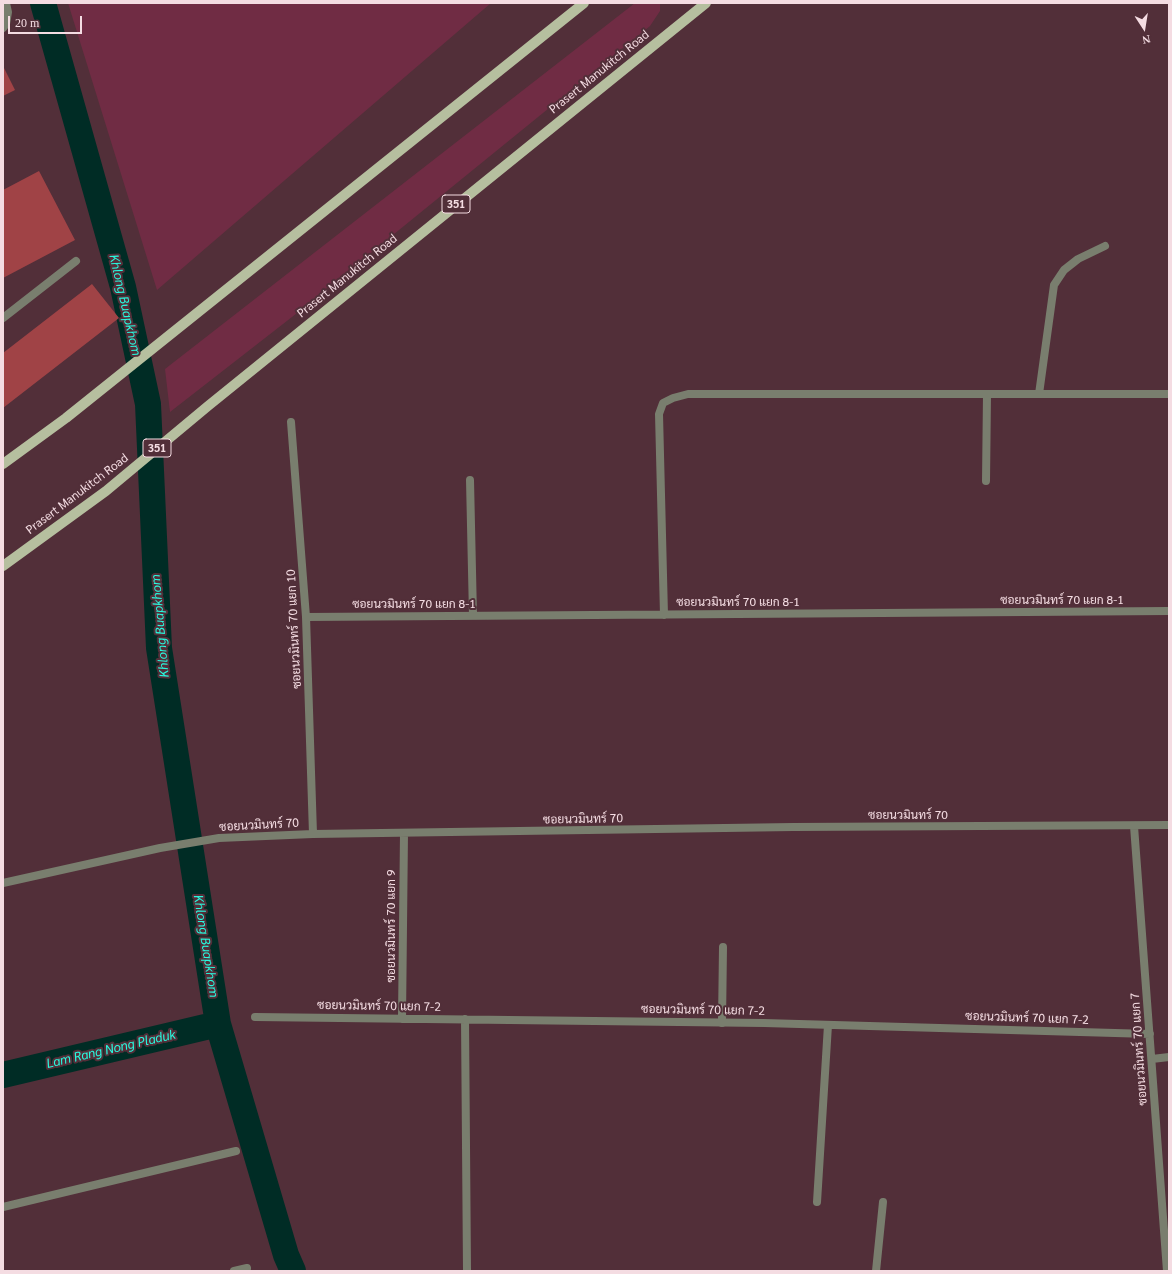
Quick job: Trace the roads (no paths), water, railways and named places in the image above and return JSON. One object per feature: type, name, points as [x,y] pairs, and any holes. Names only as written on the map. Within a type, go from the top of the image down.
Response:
[{"type":"main road","points":[[3,464],[66,418],[584,3]]},
{"type":"main road","name":"Prasert Manukitch Road","points":[[3,566],[106,491],[208,406],[706,3]]},
{"type":"street","points":[[3,28],[6,24],[8,12],[6,3]]},
{"type":"street","points":[[1039,394],[1054,285],[1064,270],[1078,259],[1105,246]]},
{"type":"street","points":[[3,318],[76,261]]},
{"type":"street","points":[[664,615],[659,414],[663,404],[673,398],[688,394],[1169,394]]},
{"type":"street","points":[[986,481],[987,394]]},
{"type":"street","name":"ซอยนวมินทร์ 70 แยก 10","points":[[291,422],[306,617],[313,834]]},
{"type":"street","points":[[470,480],[473,616]]},
{"type":"street","name":"ซอยนวมินทร์ 70 แยก 8-1","points":[[306,617],[1169,611]]},
{"type":"street","name":"ซอยนวมินทร์ 70","points":[[3,883],[160,848],[219,838],[313,834],[793,827],[1169,825]]},
{"type":"street","name":"ซอยนวมินทร์ 70 แยก 7","points":[[1134,826],[1167,1271]]},
{"type":"street","name":"ซอยนวมินทร์ 70 แยก 9","points":[[402,1019],[404,833]]},
{"type":"street","points":[[722,1022],[724,947]]},
{"type":"street","name":"ซอยนวมินทร์ 70 แยก 7-2","points":[[255,1016],[722,1022],[1150,1034]]},
{"type":"street","points":[[465,1019],[466,1271]]},
{"type":"street","points":[[817,1202],[828,1025]]},
{"type":"street","points":[[1152,1059],[1169,1057]]},
{"type":"street","points":[[3,1207],[236,1151]]},
{"type":"street","points":[[876,1271],[883,1202]]},
{"type":"street","points":[[234,1271],[247,1268]]},
{"type":"waterway","name":"Khlong Buapkhom","points":[[43,3],[123,287],[148,404],[159,648],[218,1024],[286,1255],[293,1271]]},
{"type":"waterway","name":"Lam Rang Nong Pladuk","points":[[3,1075],[218,1024]]}]
